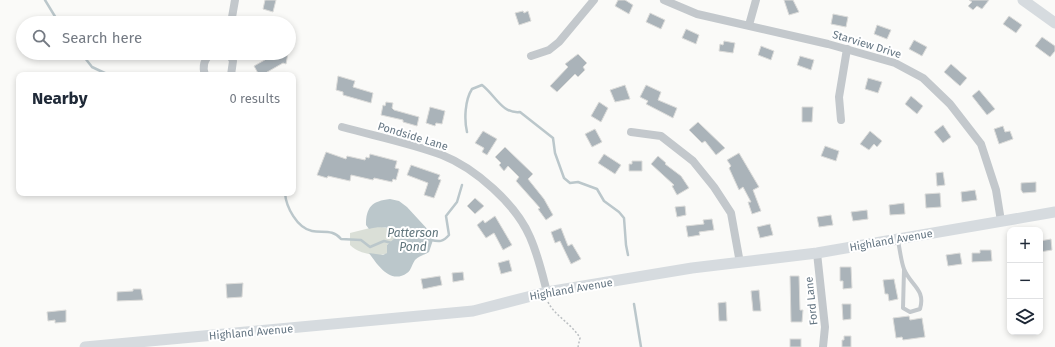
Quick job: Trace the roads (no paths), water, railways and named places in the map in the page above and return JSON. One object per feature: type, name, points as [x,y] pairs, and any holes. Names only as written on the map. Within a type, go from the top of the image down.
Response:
[{"type":"street","points":[[232,16],[235,0]]},
{"type":"street","points":[[531,56],[549,50],[559,42],[589,8],[594,0]]},
{"type":"street","name":"Starview Drive","points":[[664,0],[697,14],[847,48],[896,63],[923,78],[950,104],[981,144],[996,190],[1000,220]]},
{"type":"street","points":[[749,25],[756,0]]},
{"type":"street","points":[[1023,0],[1055,23]]},
{"type":"street","points":[[841,120],[839,97],[847,48]]},
{"type":"street","points":[[204,72],[203,69],[205,60]]},
{"type":"street","points":[[231,72],[232,60]]},
{"type":"street","name":"Pondside Lane","points":[[342,127],[442,155],[462,165],[494,189],[517,215],[529,235],[539,262],[546,292]]},
{"type":"street","points":[[631,132],[661,136],[693,161],[714,187],[731,213],[740,263]]},
{"type":"street","name":"Highland Avenue","points":[[85,347],[473,311],[546,292],[692,268],[817,252],[1000,220],[1055,212]]},
{"type":"street","name":"Ford Lane","points":[[817,252],[825,327],[823,347]]},
{"type":"lane","points":[[898,238],[904,270],[903,308],[910,312],[920,309],[922,301],[920,293],[904,270]]},
{"type":"water","name":"Patterson Pond","points":[[390,199],[399,201],[407,207],[430,232],[433,240],[429,252],[417,259],[408,272],[401,276],[390,275],[385,272],[369,253],[383,255],[387,253],[387,245],[397,236],[398,231],[380,227],[369,229],[366,225],[367,214],[371,206],[379,201]]},
{"type":"waterway","points":[[45,0],[55,16]]},
{"type":"waterway","points":[[87,60],[92,67],[103,72]]},
{"type":"waterway","points":[[467,132],[465,116],[468,99],[472,89],[482,85],[508,110],[520,112],[553,138],[555,153],[564,178],[570,183],[578,182],[597,189],[604,201],[619,212],[624,218],[628,255]]},
{"type":"waterway","points":[[431,240],[441,241],[449,235],[446,216],[457,202],[462,185]]},
{"type":"waterway","points":[[286,196],[293,216],[302,226],[307,229],[335,234],[341,239],[361,240],[370,247],[384,241],[392,243]]},
{"type":"waterway","points":[[634,304],[641,347]]}]
